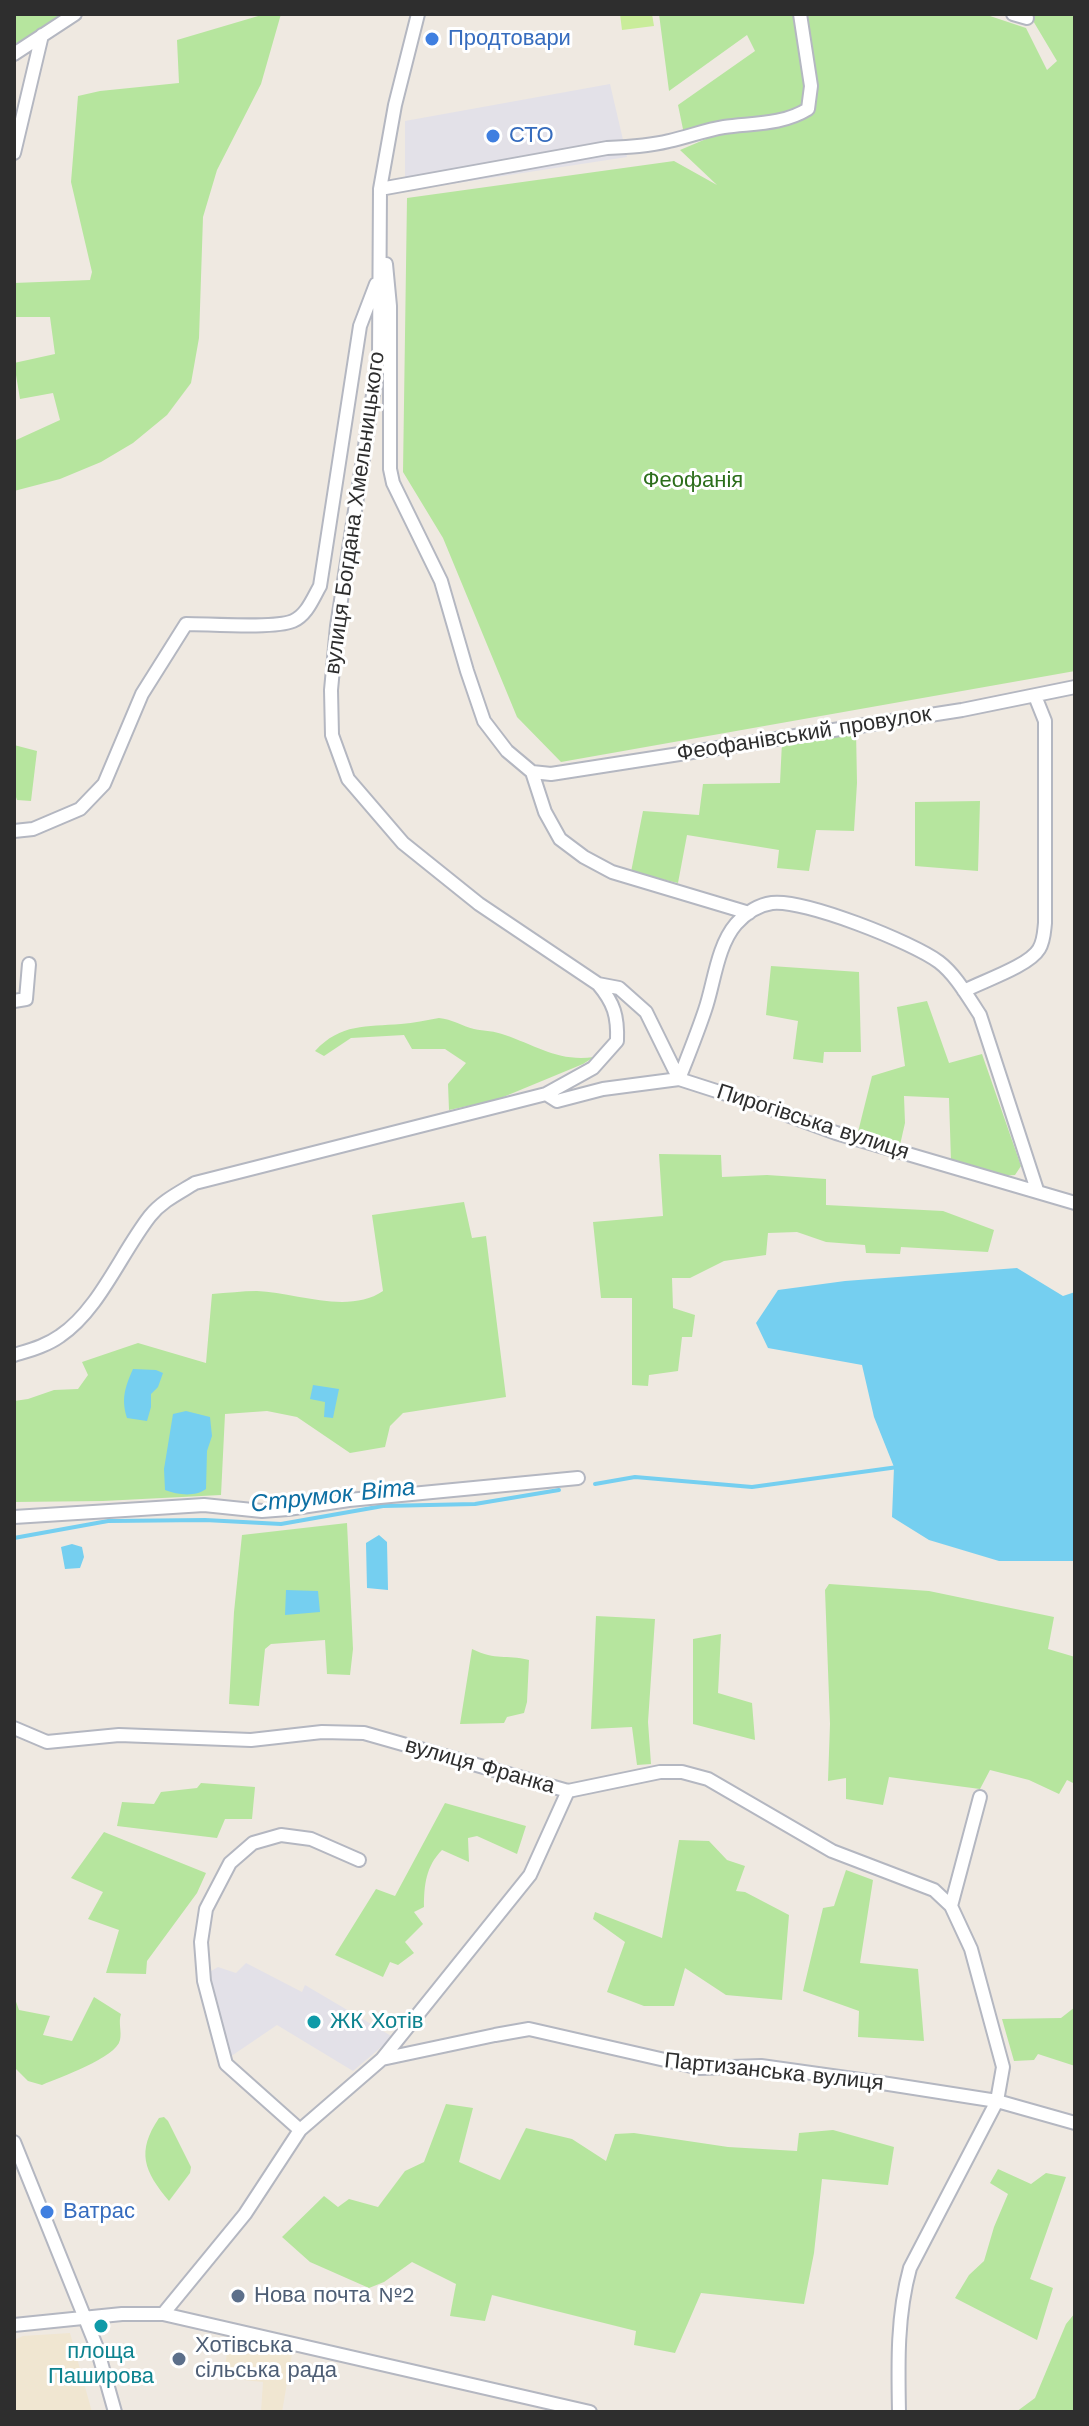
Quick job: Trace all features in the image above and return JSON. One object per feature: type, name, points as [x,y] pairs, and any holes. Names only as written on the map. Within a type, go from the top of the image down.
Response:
[{"type":"street","points":[[14,54],[75,14]]},
{"type":"street","name":"вулиця Богдана Хмельницького","points":[[14,1355],[40,1347],[78,1321],[151,1215],[169,1198],[195,1183],[546,1094],[593,1068],[617,1041],[618,1017],[611,998],[598,984],[479,904],[403,843],[348,779],[332,735],[331,690],[337,626],[379,356],[380,189],[395,105],[418,14]]},
{"type":"street","points":[[380,189],[607,148],[671,141],[722,127],[769,123],[800,114],[808,109],[811,86],[800,14]]},
{"type":"street","points":[[1013,14],[1027,18],[1024,14]]},
{"type":"street","points":[[14,153],[42,35]]},
{"type":"street","points":[[381,221],[390,306],[388,447],[393,483],[441,581],[484,721],[507,751],[532,772],[545,812],[560,839],[584,857],[612,872],[749,913]]},
{"type":"street","points":[[14,831],[33,829],[80,809],[104,784],[142,694],[186,624],[270,624],[293,621],[307,609],[320,586],[360,326],[379,276]]},
{"type":"street","name":"Феофанівський провулок","points":[[532,772],[551,774],[962,710],[1075,687]]},
{"type":"street","points":[[964,991],[1028,960],[1038,951],[1043,940],[1045,721],[1035,696]]},
{"type":"street","points":[[679,1079],[705,1011],[721,952],[734,926],[760,906],[794,904],[892,938],[939,962],[964,991],[980,1015],[1037,1190]]},
{"type":"street","points":[[14,1001],[26,999],[29,964]]},
{"type":"street","points":[[598,984],[619,988],[646,1012],[679,1079]]},
{"type":"street","points":[[546,1094],[557,1101],[603,1089],[679,1079]]},
{"type":"street","name":"Пирогівська вулиця","points":[[679,1079],[836,1133],[1075,1203]]},
{"type":"street","points":[[14,1517],[204,1505],[275,1510],[578,1478]]},
{"type":"street","name":"вулиця Франка","points":[[14,1728],[47,1742],[119,1735],[251,1740],[322,1732],[364,1733],[568,1791],[660,1772],[682,1772],[708,1779],[832,1851],[934,1890],[951,1906]]},
{"type":"street","points":[[382,2059],[530,1875],[568,1791]]},
{"type":"street","points":[[899,2412],[902,2297],[910,2268],[997,2101],[1003,2067],[971,1949],[951,1906],[980,1797]]},
{"type":"street","points":[[300,2130],[226,2064],[204,1981],[201,1942],[206,1909],[230,1863],[253,1843],[281,1835],[311,1839],[359,1860]]},
{"type":"street","name":"Партизанська вулиця","points":[[163,2314],[245,2214],[300,2130],[382,2059],[529,2029],[700,2068],[761,2066],[997,2101],[1075,2123]]},
{"type":"street","points":[[14,2142],[97,2348],[115,2412]]},
{"type":"street","points":[[14,2325],[84,2317],[163,2314],[590,2412]]},
{"type":"shaded area","points":[[610,84],[627,157],[405,191],[405,121]]},
{"type":"shaded area","points":[[246,1963],[302,1992],[305,1985],[393,2037],[353,2071],[277,2025],[227,2059],[206,1974],[218,1967],[236,1973]]},
{"type":"shaded area","points":[[70,2333],[92,2412],[14,2412],[14,2340],[23,2336]]},
{"type":"shaded area","points":[[228,2342],[292,2354],[282,2412],[261,2412],[263,2382],[224,2378]]},
{"type":"green space","points":[[14,14],[68,14],[14,53]]},
{"type":"green space","points":[[265,14],[281,14],[261,84],[217,170],[203,217],[199,338],[191,383],[167,415],[133,443],[101,462],[60,479],[14,491],[14,441],[60,420],[53,393],[20,399],[14,363],[55,354],[50,317],[14,317],[14,283],[90,280],[92,272],[71,182],[78,96],[179,83],[177,40]]},
{"type":"green space","points":[[620,14],[652,14],[654,26],[622,30]]},
{"type":"green space","name":"Феофанія","points":[[659,14],[984,14],[1026,28],[1047,70],[1057,61],[1029,14],[1075,14],[1075,671],[561,762],[517,717],[443,538],[403,472],[407,198],[674,161],[717,185],[680,150],[732,128],[684,134],[678,105],[755,51],[747,35],[669,91]]},
{"type":"green space","points":[[856,730],[854,831],[816,830],[809,871],[777,868],[779,850],[687,835],[678,883],[631,872],[643,811],[699,815],[703,784],[780,783],[782,742]]},
{"type":"green space","points":[[14,745],[37,751],[31,801],[17,800],[14,791]]},
{"type":"green space","points":[[980,801],[978,871],[915,866],[915,802]]},
{"type":"green space","points":[[771,966],[859,972],[861,1052],[824,1052],[823,1063],[793,1059],[798,1021],[766,1015]]},
{"type":"green space","points":[[927,1001],[949,1063],[982,1054],[1021,1166],[1015,1175],[1000,1176],[951,1161],[949,1098],[904,1096],[905,1123],[900,1145],[858,1132],[872,1076],[905,1066],[897,1007]]},
{"type":"green space","points":[[439,1018],[501,1034],[559,1055],[594,1057],[496,1100],[449,1110],[448,1084],[466,1063],[445,1049],[412,1049],[404,1035],[351,1038],[324,1056],[315,1051],[334,1035],[355,1028]]},
{"type":"green space","points":[[659,1154],[721,1155],[722,1177],[767,1175],[826,1179],[826,1205],[943,1211],[994,1230],[988,1252],[901,1247],[900,1254],[866,1253],[865,1245],[826,1242],[797,1232],[768,1233],[766,1255],[724,1261],[690,1278],[672,1278],[673,1308],[695,1315],[692,1337],[682,1337],[678,1371],[649,1375],[648,1386],[632,1385],[632,1298],[601,1298],[593,1222],[663,1216]]},
{"type":"green space","points":[[464,1202],[472,1238],[486,1236],[506,1397],[403,1413],[390,1426],[385,1447],[350,1453],[297,1417],[267,1411],[225,1414],[221,1495],[14,1502],[14,1401],[54,1390],[78,1389],[88,1375],[82,1362],[138,1343],[206,1363],[212,1294],[257,1291],[338,1302],[369,1298],[383,1291],[372,1215]]},
{"type":"green space","points":[[347,1523],[353,1649],[350,1675],[327,1674],[325,1640],[271,1644],[265,1649],[259,1706],[229,1704],[242,1535]]},
{"type":"green space","points":[[829,1584],[929,1591],[1054,1617],[1048,1649],[1075,1657],[1075,1784],[1067,1780],[1059,1794],[1029,1780],[990,1770],[980,1789],[889,1777],[883,1805],[846,1799],[846,1778],[828,1781],[830,1724],[825,1590]]},
{"type":"green space","points":[[596,1616],[655,1619],[648,1722],[651,1764],[637,1765],[632,1727],[591,1729]]},
{"type":"green space","points":[[721,1634],[718,1693],[752,1703],[755,1740],[693,1724],[693,1639]]},
{"type":"green space","points":[[472,1649],[488,1655],[529,1660],[524,1713],[507,1717],[504,1723],[460,1724]]},
{"type":"green space","points":[[201,1783],[255,1787],[252,1819],[225,1819],[217,1838],[117,1826],[122,1802],[154,1804],[161,1792],[197,1788]]},
{"type":"green space","points":[[445,1803],[526,1826],[517,1854],[477,1836],[468,1838],[469,1862],[442,1850],[427,1876],[424,1907],[414,1912],[423,1924],[405,1942],[414,1953],[398,1965],[390,1962],[383,1977],[335,1955],[376,1889],[395,1896]]},
{"type":"green space","points":[[104,1832],[206,1873],[197,1893],[147,1961],[146,1974],[106,1973],[119,1930],[88,1919],[103,1892],[71,1878]]},
{"type":"green space","points":[[679,1840],[709,1841],[727,1860],[745,1866],[736,1891],[745,1892],[789,1915],[782,2000],[726,1995],[685,1968],[674,2006],[644,2006],[607,1992],[625,1942],[593,1919],[595,1912],[662,1938]]},
{"type":"green space","points":[[846,1870],[873,1880],[860,1963],[918,1969],[924,2041],[858,2037],[859,2011],[803,1991],[823,1908],[834,1906]]},
{"type":"green space","points":[[14,1996],[19,2010],[50,2016],[43,2035],[72,2041],[94,1997],[121,2014],[120,2040],[109,2054],[74,2072],[42,2085],[28,2081],[14,2067]]},
{"type":"green space","points":[[1075,2007],[1075,2066],[1038,2054],[1034,2060],[1014,2061],[1002,2019],[1061,2018]]},
{"type":"green space","points":[[446,2104],[473,2108],[459,2162],[500,2180],[526,2128],[572,2139],[606,2161],[615,2134],[634,2133],[728,2147],[797,2151],[799,2133],[833,2130],[894,2147],[888,2185],[822,2179],[814,2253],[804,2304],[701,2293],[675,2353],[634,2345],[636,2331],[492,2295],[485,2321],[450,2316],[456,2284],[412,2262],[384,2282],[369,2288],[310,2262],[282,2237],[324,2196],[338,2207],[349,2199],[378,2207],[405,2171],[424,2162]]},
{"type":"green space","points":[[164,2117],[191,2167],[190,2173],[169,2201],[149,2171],[145,2151],[152,2130],[159,2118]]},
{"type":"green space","points":[[998,2169],[1031,2184],[1046,2173],[1066,2177],[1030,2279],[1053,2288],[1037,2340],[955,2298],[969,2275],[984,2261],[1008,2194],[990,2183]]},
{"type":"green space","points":[[1075,2313],[1075,2412],[1016,2412],[1035,2398],[1066,2324]]},
{"type":"water","points":[[1017,1268],[1063,1296],[1075,1292],[1075,1561],[999,1561],[929,1540],[892,1517],[894,1467],[874,1417],[862,1365],[768,1348],[756,1323],[778,1290],[845,1281]]},
{"type":"water","points":[[133,1369],[163,1373],[158,1387],[151,1394],[147,1421],[127,1418],[125,1393]]},
{"type":"water","points":[[313,1385],[339,1389],[333,1418],[324,1417],[325,1402],[310,1399]]},
{"type":"water","points":[[186,1411],[210,1417],[212,1436],[207,1451],[206,1489],[186,1494],[165,1490],[164,1469],[173,1414]]},
{"type":"water","points":[[379,1535],[387,1542],[388,1590],[367,1588],[366,1543]]},
{"type":"water","points":[[72,1544],[82,1547],[84,1557],[80,1568],[65,1569],[61,1547]]},
{"type":"water","points":[[286,1590],[318,1591],[320,1612],[285,1615]]},
{"type":"waterway","name":"Струмок Віта","points":[[595,1484],[635,1477],[752,1487],[898,1467]]},
{"type":"waterway","name":"Струмок Віта","points":[[14,1538],[108,1521],[205,1520],[281,1524],[383,1506],[475,1504],[559,1490]]},
{"type":"place","name":"Продтовари","points":[[432,39]]},
{"type":"place","name":"СТО","points":[[493,136]]},
{"type":"place","name":"ЖК Хотів","points":[[314,2022]]},
{"type":"place","name":"Ватрас","points":[[47,2212]]},
{"type":"place","name":"Нова почта №2","points":[[238,2296]]},
{"type":"place","name":"площа Паширова","points":[[101,2326]]},
{"type":"place","name":"Хотівська сільська рада","points":[[179,2359]]}]
